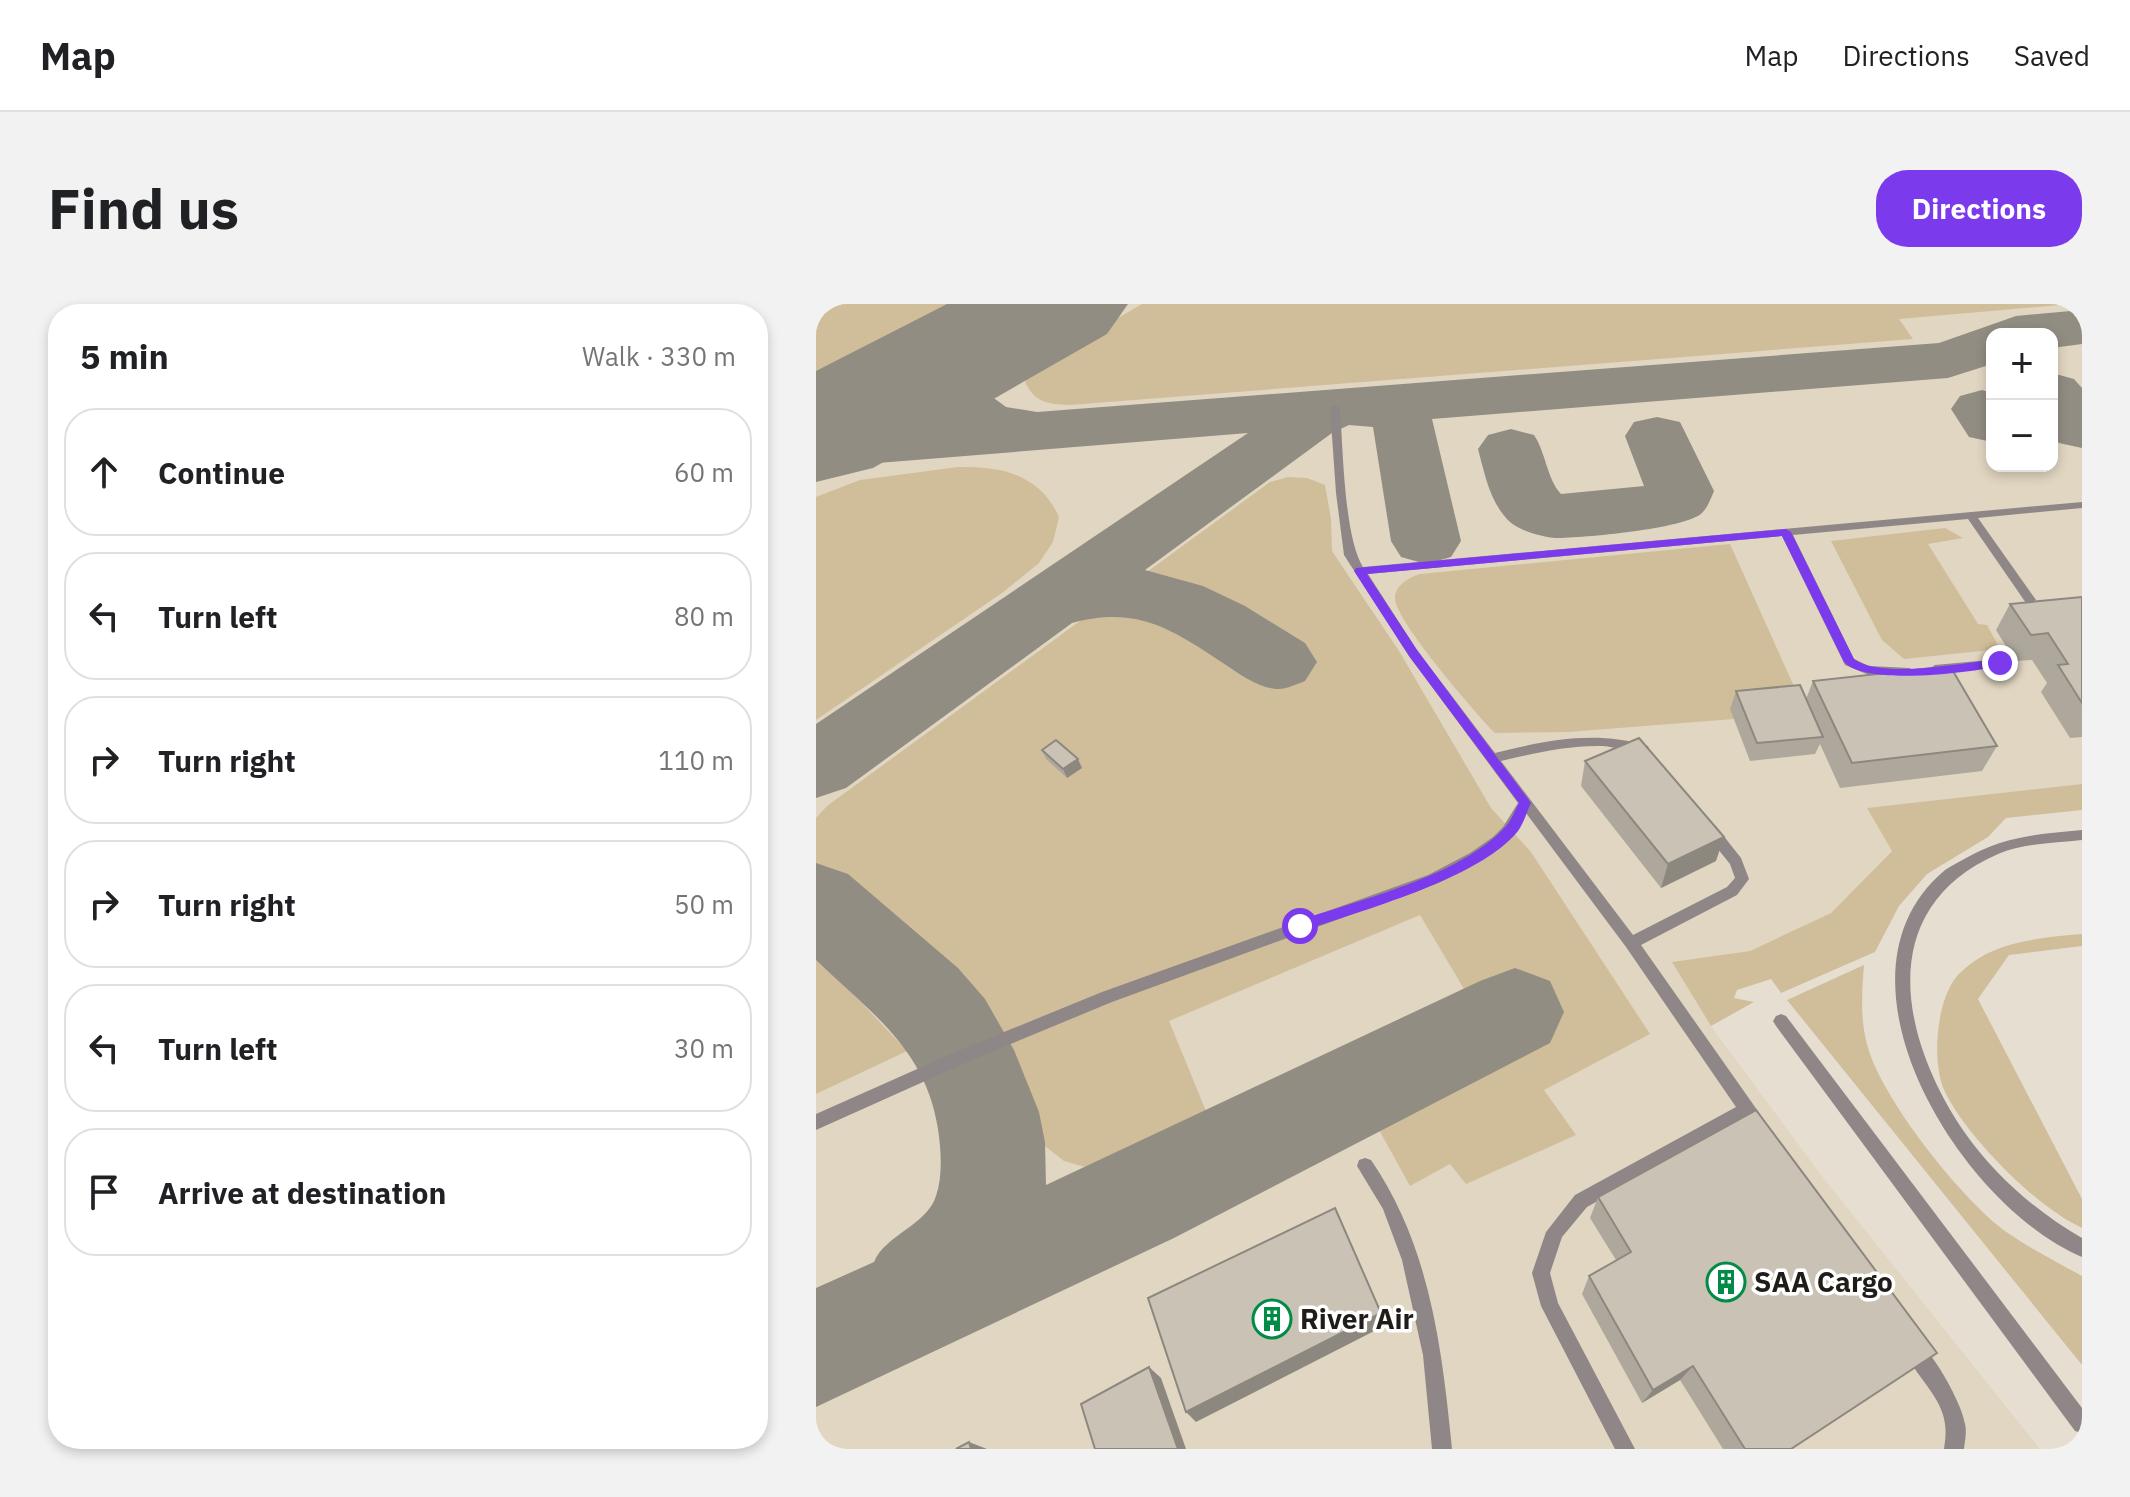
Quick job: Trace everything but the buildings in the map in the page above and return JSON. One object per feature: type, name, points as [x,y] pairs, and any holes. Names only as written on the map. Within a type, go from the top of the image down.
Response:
[{"type":"lane","points":[[1335,408],[1350,555],[1413,653],[1631,943],[1774,1149]]},
{"type":"lane","points":[[1360,571],[2082,505]]},
{"type":"lane","points":[[1971,515],[2030,600]]},
{"type":"lane","points":[[1786,532],[1849,662],[1859,668],[1888,673],[2000,663]]},
{"type":"lane","points":[[1494,758],[1545,745],[1592,742],[1627,743],[1648,751],[1657,762]]},
{"type":"lane","points":[[816,1122],[1093,1003],[1433,879],[1479,855],[1498,841],[1513,827],[1525,803]]},
{"type":"lane","points":[[1631,943],[1732,891],[1742,879],[1736,862],[1701,817]]},
{"type":"lane","points":[[2082,835],[2028,840],[1992,850],[1956,870],[1931,891],[1917,910],[1905,941],[1901,966],[1909,1031],[1928,1085],[1948,1121],[1992,1177],[2030,1214],[2082,1248]]},
{"type":"lane","points":[[1781,1021],[2082,1424]]},
{"type":"lane","points":[[1625,1449],[1550,1306],[1541,1273],[1555,1232],[1581,1201],[1747,1109]]},
{"type":"lane","points":[[1365,1166],[1389,1201],[1407,1249],[1428,1334],[1442,1449]]},
{"type":"lane","points":[[1901,1332],[1946,1397],[1958,1427],[1954,1449]]},
{"type":"shaded area","points":[[816,304],[2082,304],[2082,784],[1868,808],[1892,850],[1831,913],[1750,951],[1673,963],[1711,1026],[1818,1171],[2040,1449],[816,1449]]},
{"type":"shaded area","points":[[816,304],[960,304],[816,378]]},
{"type":"shaded area","points":[[1142,304],[2071,304],[1899,319],[1913,339],[1070,405],[1043,401],[1029,389],[1025,382],[1031,369]]},
{"type":"shaded area","points":[[958,467],[1004,471],[1030,482],[1051,502],[1059,517],[1053,542],[1039,563],[1002,593],[816,720],[816,497],[860,480]]},
{"type":"shaded area","points":[[1288,477],[1307,478],[1325,485],[1332,551],[1399,651],[1491,808],[1531,852],[1650,1034],[1544,1090],[1576,1135],[1466,1184],[1450,1164],[1410,1186],[1378,1128],[1539,1042],[1497,982],[1467,994],[1420,915],[1169,1021],[1206,1111],[1123,1161],[1092,1169],[1064,1161],[1032,1136],[1006,1079],[991,1030],[960,989],[860,906],[816,876],[816,818],[827,806],[1270,482]]},
{"type":"shaded area","points":[[1945,528],[1963,538],[1928,544],[1978,624],[1987,625],[2000,649],[1904,659],[1882,640],[1831,541]]},
{"type":"shaded area","points":[[1730,544],[1801,702],[1731,709],[1734,719],[1568,732],[1495,733],[1421,645],[1398,609],[1395,598],[1400,585],[1420,574]]},
{"type":"shaded area","points":[[2082,784],[2082,810],[2006,818],[1988,837],[1927,874],[1899,906],[1875,952],[1781,993],[1771,979],[1737,990],[1734,998],[1754,1002],[1711,1026],[1672,962],[1750,951],[1831,913],[1892,851],[1867,808]]},
{"type":"shaded area","points":[[2082,934],[2082,946],[2009,955],[1978,999],[2082,1199],[2082,1228],[2024,1188],[1969,1129],[1945,1092],[1937,1049],[1945,999],[1958,975],[1971,964],[2016,943]]},
{"type":"shaded area","points":[[816,960],[832,971],[907,1051],[816,1094]]},
{"type":"shaded area","points":[[1864,965],[1862,1015],[1867,1044],[1888,1092],[1905,1119],[1947,1174],[1990,1218],[2008,1233],[2082,1276],[2082,1365],[1787,1000]]},
{"type":"taxiway","points":[[2058,330],[2082,327]]},
{"type":"taxiway","points":[[987,341],[968,354],[955,374],[954,384],[960,402],[966,410],[984,421],[1034,430]]},
{"type":"taxiway","points":[[816,448],[1948,360],[1986,345]]},
{"type":"taxiway","points":[[2058,399],[2082,429]]},
{"type":"taxiway","points":[[1363,406],[1391,412],[1404,424],[1426,541]]},
{"type":"taxiway","points":[[1982,409],[1986,415]]},
{"type":"taxiway","points":[[816,766],[1310,420],[1331,410]]},
{"type":"taxiway","points":[[1511,449],[1519,481],[1528,500],[1543,513],[1554,516],[1661,506],[1677,499],[1680,491],[1657,436]]},
{"type":"taxiway","points":[[1047,605],[1108,591],[1155,596],[1198,613],[1278,662]]},
{"type":"taxiway","points":[[816,901],[933,1008],[965,1056],[987,1112],[993,1142],[994,1171],[990,1200],[980,1228],[961,1255],[918,1294]]},
{"type":"taxiway","points":[[816,1348],[1136,1200],[1515,1012]]},
{"type":"runway","points":[[816,434],[1057,304]]},
{"type":"place","name":"SAA Cargo","points":[[1726,1282]]},
{"type":"place","name":"River Air","points":[[1272,1319]]},
{"type":"route","points":[[1300,926],[1433,879],[1479,855],[1513,827],[1525,803],[1413,653],[1360,571],[1786,532],[1849,662],[1873,672],[1888,673],[2000,663]]}]
